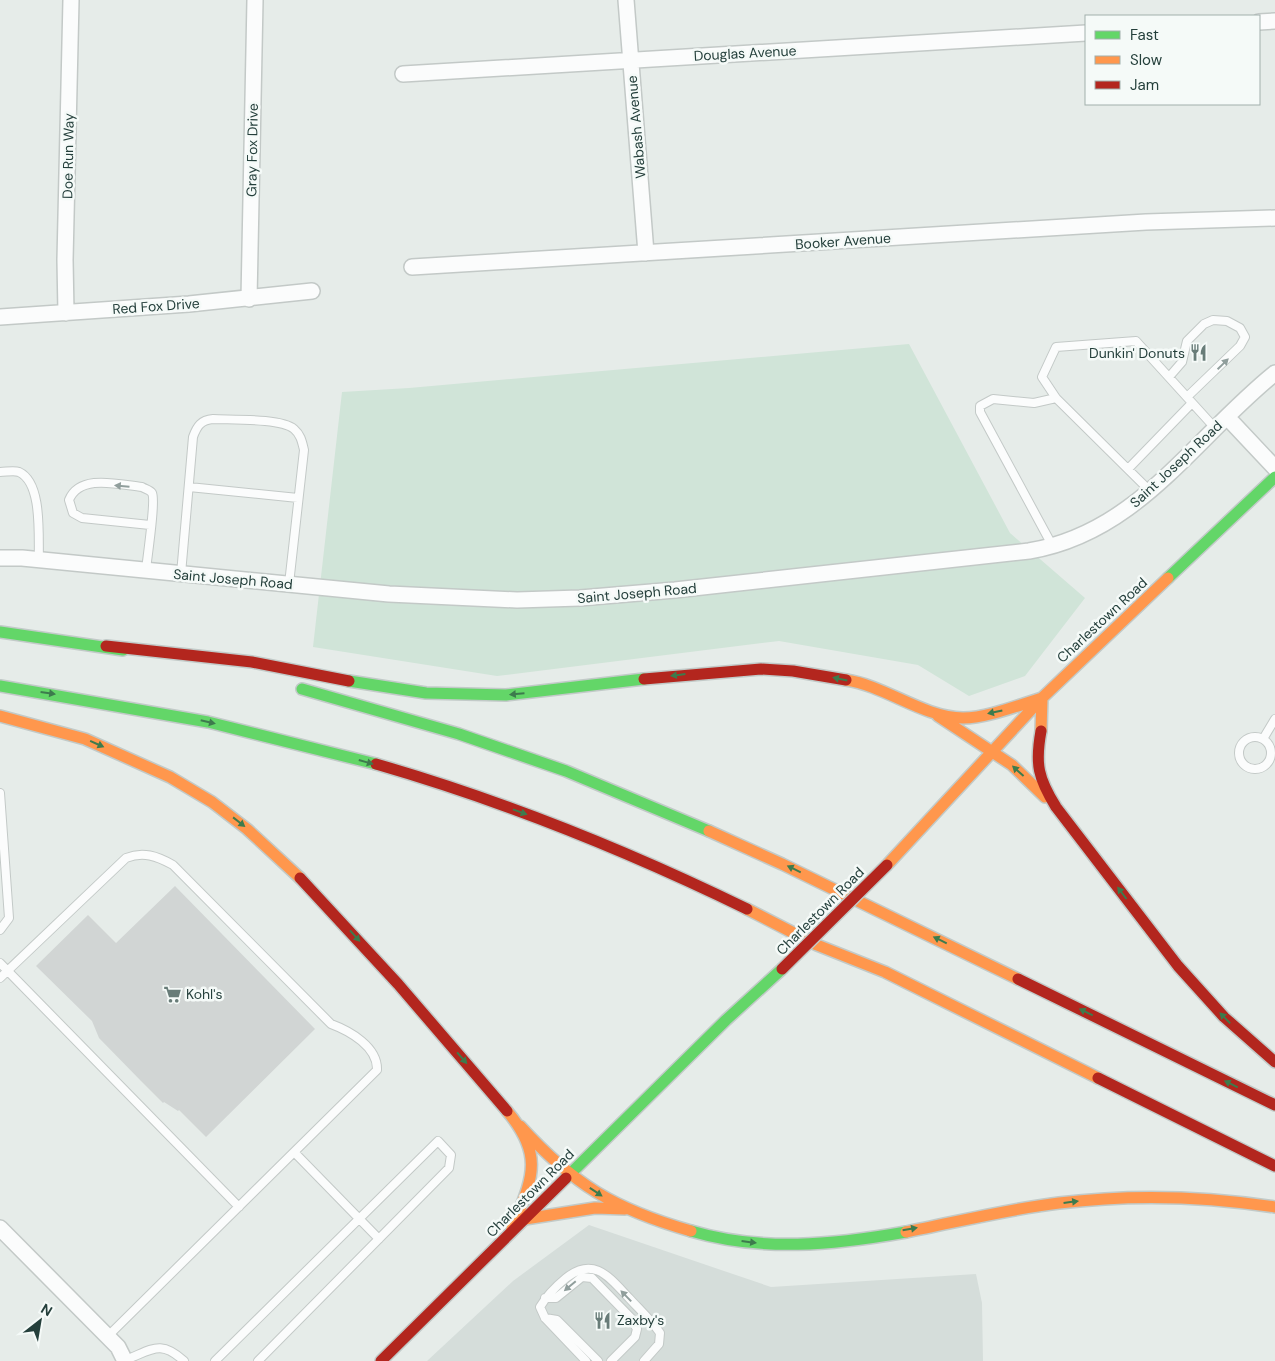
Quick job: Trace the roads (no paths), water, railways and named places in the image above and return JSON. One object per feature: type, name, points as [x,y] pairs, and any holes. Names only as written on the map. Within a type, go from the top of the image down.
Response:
[{"type":"main road","name":"Charlestown Road","points":[[381,1361],[719,1027],[782,969],[888,865],[1042,698],[1275,477]]},
{"type":"main road","points":[[0,632],[252,662],[386,688],[426,693],[466,695],[545,692],[728,670],[793,671],[853,681],[946,716],[965,718],[1007,710],[1042,698],[1042,726],[1036,760],[1038,773],[1053,805]]},
{"type":"main road","points":[[106,646],[230,672]]},
{"type":"main road","points":[[288,685],[459,734],[566,771],[674,815],[791,868],[1275,1105]]},
{"type":"main road","points":[[0,686],[138,707],[286,740],[389,768],[542,820],[642,860],[739,905],[827,949],[885,972],[1275,1166]]},
{"type":"main road","points":[[929,710],[1012,765],[1053,805],[1080,836],[1192,982],[1232,1024],[1275,1062]]},
{"type":"main road","points":[[0,716],[85,738],[170,777],[212,802],[240,824],[279,857],[346,926],[548,1157],[614,1204],[626,1209],[716,1237],[776,1245],[840,1241],[1056,1204],[1133,1196],[1214,1197],[1275,1207]]},
{"type":"main road","points":[[511,1232],[532,1177],[533,1162],[520,1126]]},
{"type":"main road","points":[[525,1219],[595,1208],[626,1209]]},
{"type":"street","name":"Doe Run Way","points":[[66,313],[65,260],[71,0]]},
{"type":"street","name":"Gray Fox Drive","points":[[250,299],[255,0]]},
{"type":"street","name":"Wabash Avenue","points":[[626,0],[646,253]]},
{"type":"street","points":[[1260,22],[1275,21]]},
{"type":"street","name":"Douglas Avenue","points":[[403,74],[1085,33]]},
{"type":"street","name":"Booker Avenue","points":[[412,267],[1146,222],[1275,218]]},
{"type":"street","name":"Red Fox Drive","points":[[0,317],[250,299],[312,291]]},
{"type":"street","name":"Saint Joseph Road","points":[[0,558],[39,560],[421,597],[485,600],[580,598],[674,590],[1053,547],[1099,528],[1120,516],[1150,491],[1275,373]]},
{"type":"street","points":[[1227,417],[1275,468]]},
{"type":"street","points":[[0,1228],[108,1336],[118,1347],[125,1361]]},
{"type":"lane","points":[[1128,469],[1240,346],[1245,337],[1240,328],[1227,321],[1213,320],[1204,324],[1186,342],[1182,362],[1169,377]]},
{"type":"lane","points":[[1150,491],[1056,398],[1042,377],[1056,347],[1136,341],[1215,428]]},
{"type":"lane","points":[[1053,547],[980,412],[980,406],[993,399],[1034,403],[1056,398]]},
{"type":"lane","points":[[181,574],[193,437],[196,427],[204,420],[273,423],[293,428],[301,437],[304,450],[289,584]]},
{"type":"lane","points":[[0,472],[18,471],[30,480],[36,497],[39,560]]},
{"type":"lane","points":[[146,570],[152,510],[152,494],[148,490],[142,487],[90,483],[76,489],[69,500],[71,510],[77,516],[150,525]]},
{"type":"lane","points":[[188,487],[298,498]]},
{"type":"lane","points":[[1263,739],[1275,719]]},
{"type":"lane","points":[[1251,738],[1263,739],[1271,752],[1268,763],[1259,768],[1249,768],[1244,764],[1240,755],[1242,744],[1251,738]]},
{"type":"lane","points":[[0,792],[9,918],[0,930]]},
{"type":"lane","points":[[0,978],[126,858],[145,854],[159,858],[172,865],[331,1024],[350,1030],[374,1054],[377,1062],[377,1070],[108,1336]]},
{"type":"lane","points":[[0,963],[239,1207]]},
{"type":"lane","points":[[215,1361],[438,1141],[449,1153],[451,1160],[449,1168],[258,1361]]},
{"type":"lane","points":[[294,1152],[379,1239]]},
{"type":"lane","points":[[586,1361],[545,1318],[540,1307],[545,1298],[576,1270],[585,1267],[599,1270],[612,1281],[660,1333],[659,1344],[644,1361]]},
{"type":"lane","points":[[545,1298],[556,1298],[582,1277],[592,1278],[632,1318],[637,1329],[636,1337],[611,1361]]},
{"type":"lane","points":[[545,1318],[556,1320],[598,1361]]},
{"type":"lane","points":[[125,1361],[161,1347],[170,1349],[184,1361]]},
{"type":"place","name":"Dunkin' Donuts","points":[[1199,353]]},
{"type":"place","name":"Kohl's","points":[[172,994]]},
{"type":"place","name":"Zaxby's","points":[[603,1320]]}]
